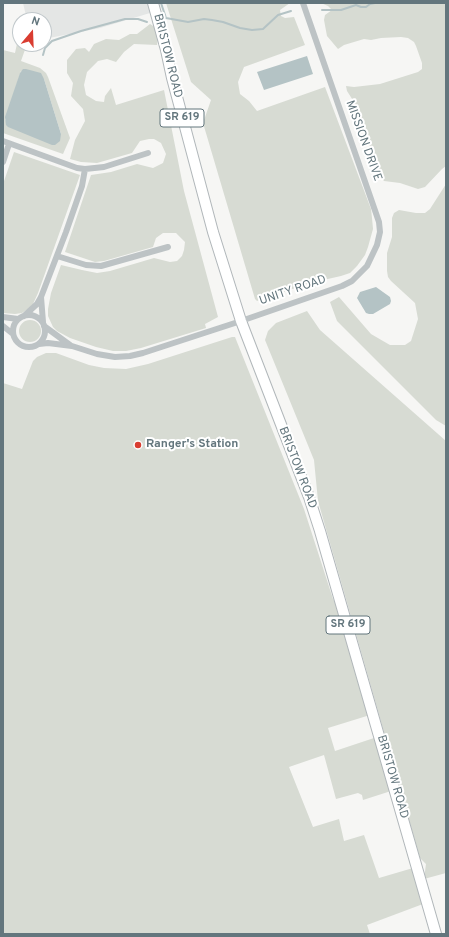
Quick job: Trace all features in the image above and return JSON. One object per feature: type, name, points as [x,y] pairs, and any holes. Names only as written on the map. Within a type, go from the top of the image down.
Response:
[{"type":"main road","name":"BRISTOW ROAD","points":[[153,3],[213,232],[241,321],[309,497],[320,531],[393,779],[436,934]]},
{"type":"street","name":"MISSION DRIVE","points":[[303,3],[380,222],[380,232],[373,257],[368,266],[352,281]]},
{"type":"street","points":[[3,162],[6,143],[77,168],[85,169],[104,167],[148,153]]},
{"type":"street","points":[[72,346],[55,343],[39,344],[33,347],[23,346],[16,341],[13,334],[13,328],[21,318],[37,304],[41,297],[58,256],[82,186],[85,169]]},
{"type":"street","points":[[58,256],[86,265],[101,266],[168,247]]},
{"type":"street","name":"UNITY ROAD","points":[[72,346],[98,354],[115,357],[143,353],[241,321],[342,286],[352,281]]},
{"type":"street","points":[[39,344],[45,336],[41,297]]},
{"type":"street","points":[[3,317],[21,318],[33,316],[72,346]]},
{"type":"street","points":[[3,326],[13,334]]},
{"type":"shaded area","points":[[23,3],[148,3],[150,13],[100,28],[52,37],[52,12],[25,12]]},
{"type":"shaded area","points":[[166,3],[290,3],[280,10],[281,16],[285,18],[294,17],[305,45],[244,67],[238,82],[240,94],[249,101],[257,111],[325,87],[371,209],[373,229],[368,247],[365,255],[350,273],[310,283],[257,301],[255,299],[203,123],[211,100],[191,82]]},
{"type":"shaded area","points":[[321,3],[446,3],[446,166],[425,187],[418,189],[400,183],[384,181],[379,174],[356,105],[347,91],[346,86],[354,87],[380,84],[418,72],[422,69],[422,63],[414,42],[408,38],[401,37],[371,40],[364,39],[344,45],[338,49],[327,36],[324,20],[325,15],[332,10],[328,6]]},
{"type":"shaded area","points":[[150,24],[158,29],[157,45],[134,44],[124,52],[116,62],[107,59],[98,61],[87,72],[84,85],[86,95],[96,101],[104,102],[105,96],[111,88],[116,105],[164,90],[184,191],[218,317],[205,324],[206,328],[141,348],[126,351],[113,351],[70,338],[53,327],[48,316],[48,309],[51,293],[61,265],[97,273],[110,271],[154,258],[170,262],[177,261],[182,256],[185,242],[176,233],[163,233],[156,238],[153,247],[104,261],[95,262],[65,252],[91,175],[111,172],[137,164],[153,168],[163,163],[166,154],[161,143],[154,139],[149,139],[140,141],[132,153],[97,163],[81,162],[70,159],[75,140],[85,121],[83,109],[71,96],[73,83],[67,73],[67,60],[76,49],[85,48],[89,52],[94,44],[106,39],[119,40],[130,34],[137,34]]},
{"type":"shaded area","points":[[3,50],[15,53],[24,52],[21,61],[40,68],[46,73],[70,138],[63,154],[3,133]],"holes":[[[21,71],[44,79],[61,134],[5,120]]]},
{"type":"shaded area","points":[[307,56],[313,74],[264,90],[257,72]]},
{"type":"shaded area","points":[[23,69],[41,73],[44,79],[61,134],[60,141],[55,145],[6,125],[5,117],[20,73]]},
{"type":"shaded area","points":[[14,152],[80,175],[33,304],[22,313],[15,314],[3,313],[3,184]]},
{"type":"shaded area","points":[[446,184],[446,426],[436,420],[337,321],[330,302],[339,297],[371,334],[390,345],[405,345],[411,341],[418,319],[415,303],[391,281],[388,277],[387,271],[387,253],[392,237],[392,218],[394,213],[399,210],[425,213],[430,209]]},
{"type":"shaded area","points":[[376,287],[390,297],[391,301],[390,304],[373,314],[369,314],[366,313],[357,298],[360,292]]},
{"type":"shaded area","points":[[307,311],[320,330],[446,441],[446,873],[424,879],[426,864],[420,858],[318,501],[314,460],[265,340],[268,331],[276,323]]},
{"type":"shaded area","points":[[30,320],[38,323],[41,331],[38,339],[30,342],[22,339],[19,331],[22,323]]},
{"type":"shaded area","points":[[235,337],[304,509],[333,599],[340,610],[370,715],[328,728],[335,751],[377,737],[391,791],[363,800],[362,795],[358,793],[336,799],[324,755],[289,767],[313,827],[339,819],[344,841],[364,835],[379,878],[413,868],[423,904],[367,925],[370,934],[3,934],[3,383],[22,389],[33,361],[37,357],[46,353],[56,353],[89,365],[104,368],[126,369],[148,364]]},
{"type":"waterway","points":[[161,3],[166,18],[188,22],[204,19],[212,20],[252,30],[263,29],[278,15],[291,11]]},
{"type":"waterway","points":[[322,10],[341,10],[356,5],[366,7],[375,3]]},
{"type":"waterway","points":[[43,55],[45,48],[52,41],[81,31],[125,19],[138,19],[147,22]]},
{"type":"place","name":"Ranger's Station","points":[[138,445]]}]
